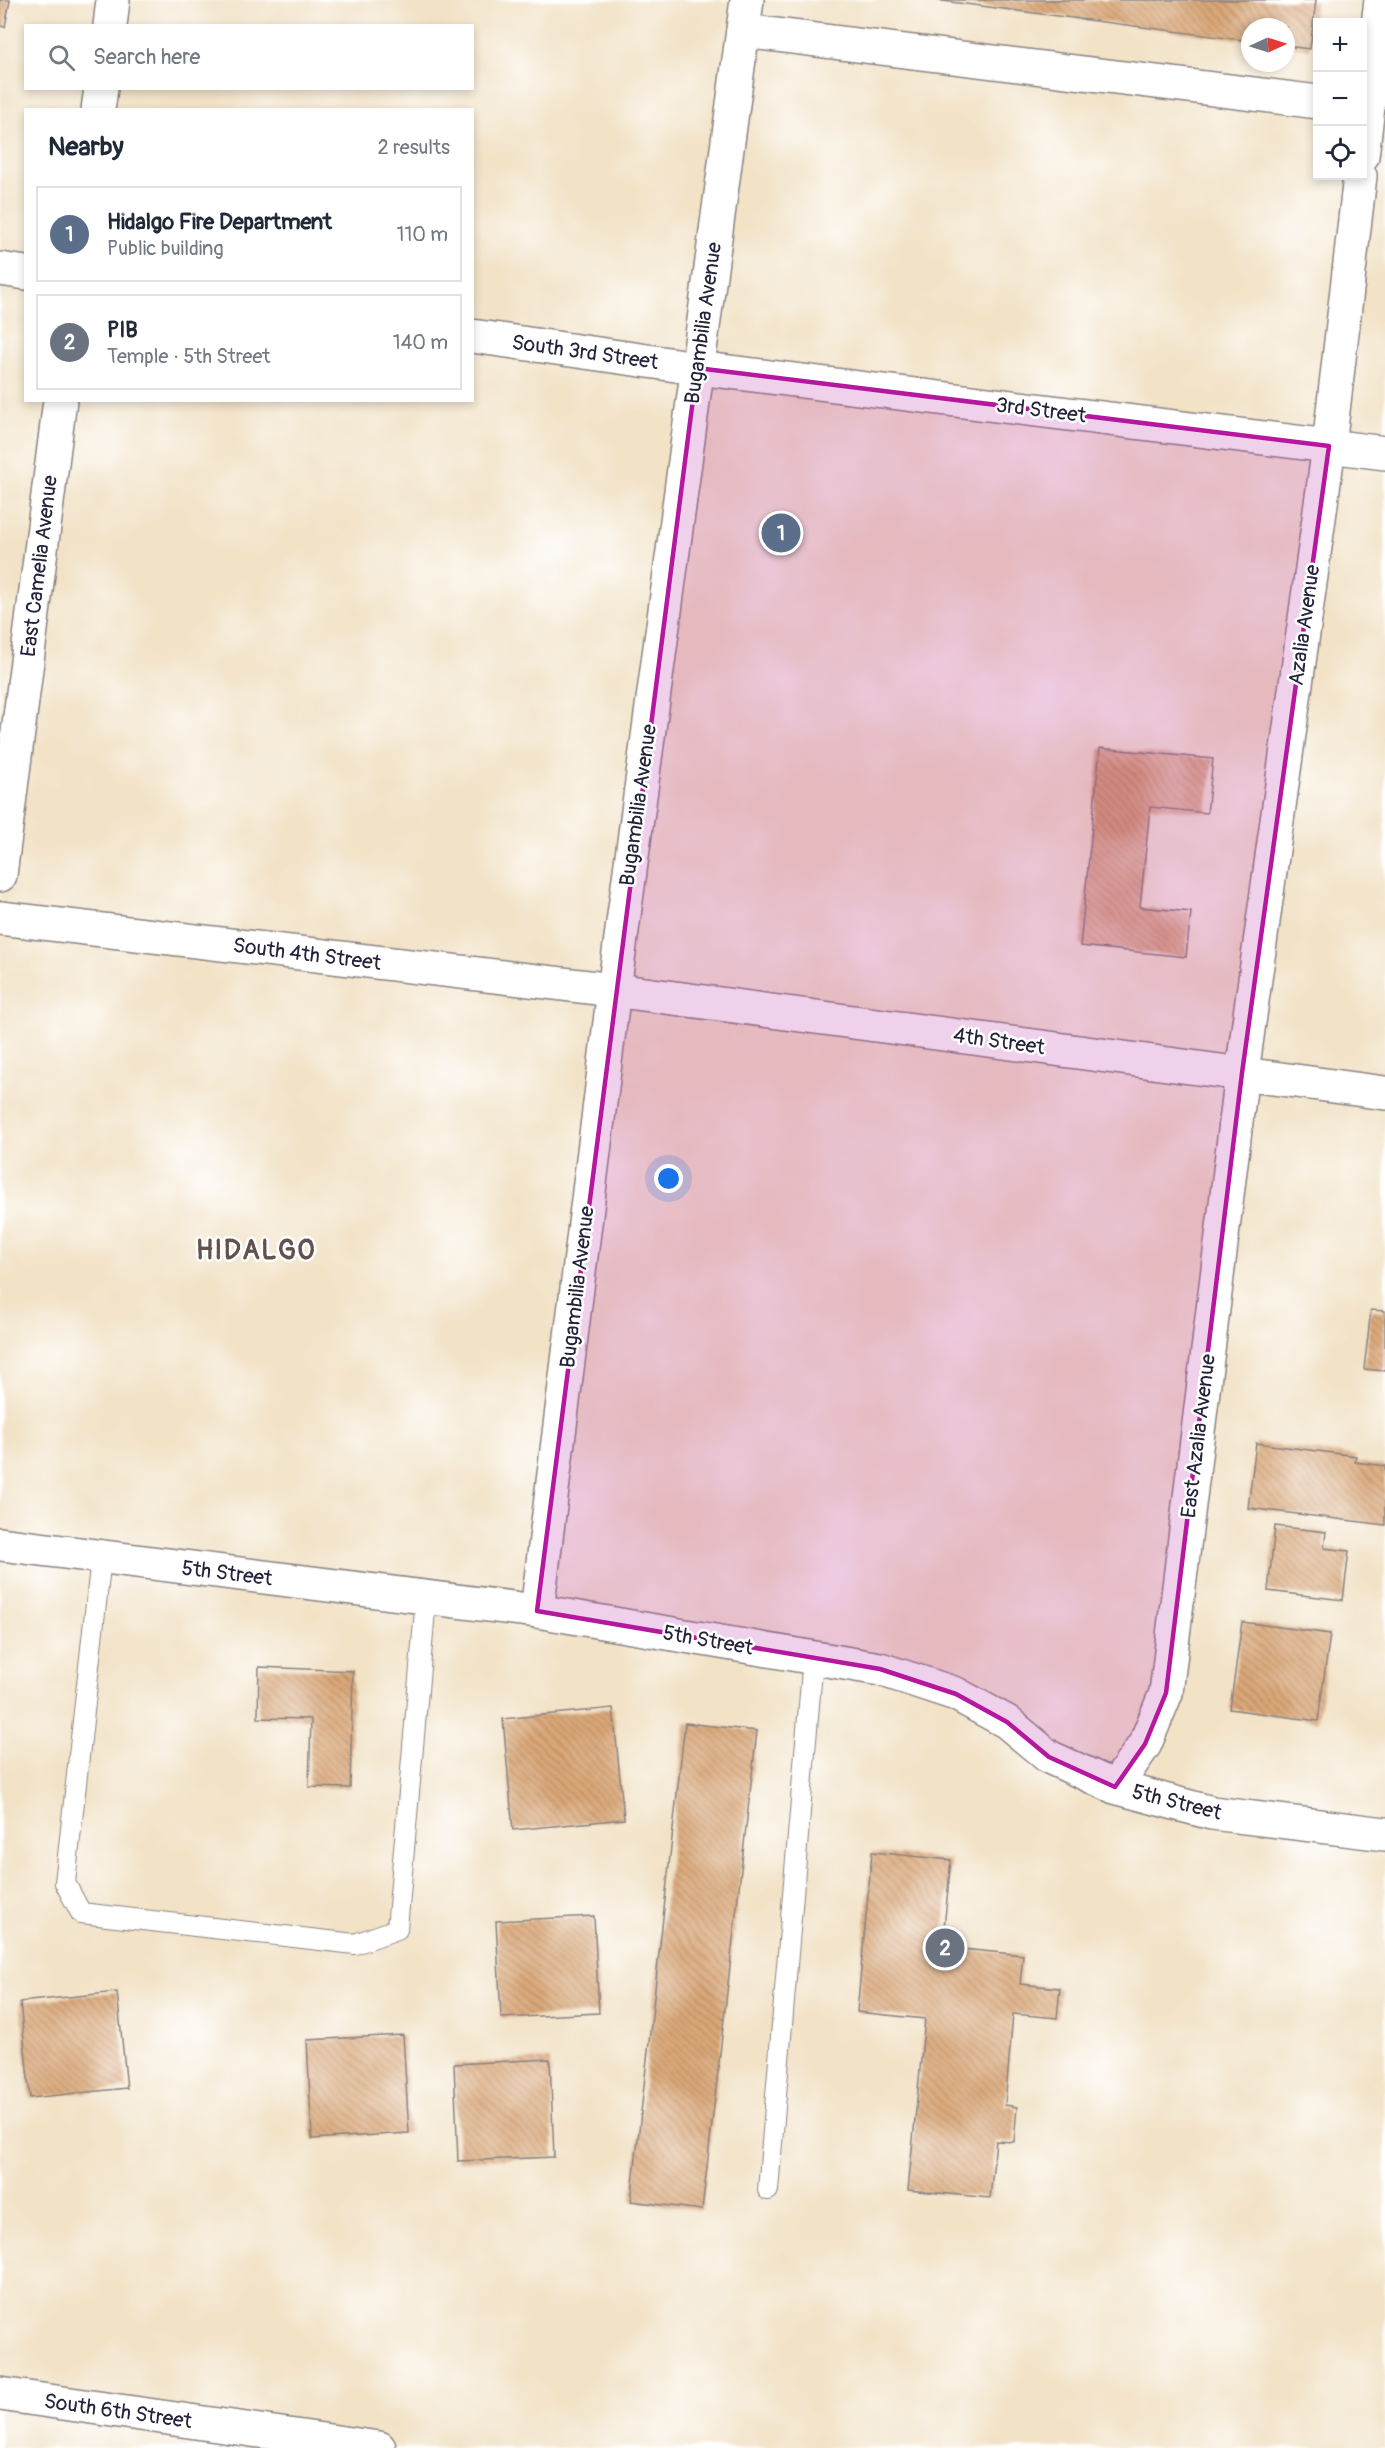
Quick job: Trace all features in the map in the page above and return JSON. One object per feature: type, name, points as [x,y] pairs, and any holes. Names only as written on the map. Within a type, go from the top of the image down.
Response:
[{"type":"street","points":[[110,24],[113,0]]},
{"type":"street","points":[[1367,94],[1381,0]]},
{"type":"street","points":[[745,16],[1313,101]]},
{"type":"street","name":"Bugambilia Avenue","points":[[537,1611],[614,990],[745,16]]},
{"type":"street","points":[[98,108],[101,90]]},
{"type":"street","name":"Azalia Avenue","points":[[1242,1073],[1329,446],[1360,180]]},
{"type":"street","points":[[0,269],[24,273]]},
{"type":"street","name":"South 3rd Street","points":[[474,336],[697,368]]},
{"type":"street","name":"3rd Street","points":[[697,368],[1385,453]]},
{"type":"street","name":"East Camelia Avenue","points":[[0,874],[60,402]]},
{"type":"street","name":"South 4th Street","points":[[0,918],[614,990]]},
{"type":"street","name":"4th Street","points":[[614,990],[1385,1092]]},
{"type":"street","name":"East Azalia Avenue","points":[[1115,1787],[1144,1744],[1167,1693],[1242,1073]]},
{"type":"street","name":"5th Street","points":[[0,1544],[426,1599],[537,1611],[880,1670],[956,1694],[1007,1722],[1049,1757],[1115,1787],[1212,1813],[1385,1834]]},
{"type":"street","name":"South 6th Street","points":[[0,2394],[380,2448]]},
{"type":"lane","points":[[101,1558],[65,1883],[81,1913],[355,1944],[397,1929],[426,1599]]},
{"type":"lane","points":[[768,2190],[813,1658]]},
{"type":"highlighted area","points":[[697,368],[1329,446],[1242,1073],[1166,1693],[1145,1744],[1115,1787],[1049,1757],[1007,1722],[956,1694],[880,1669],[537,1611]]},
{"type":"building","points":[[0,0],[10,0],[5,27],[0,26]]},
{"type":"building","points":[[935,0],[1316,0],[1310,49],[1295,47],[1295,18],[1241,18],[1241,40]]},
{"type":"building","points":[[1100,748],[1213,759],[1207,813],[1150,807],[1140,907],[1191,912],[1186,957],[1080,946]]},
{"type":"building","points":[[1371,1310],[1385,1311],[1385,1371],[1364,1369]]},
{"type":"building","points":[[1256,1443],[1356,1456],[1355,1462],[1385,1466],[1385,1525],[1248,1508]]},
{"type":"building","points":[[1275,1526],[1326,1532],[1324,1548],[1349,1551],[1343,1600],[1268,1591]]},
{"type":"building","points":[[1242,1622],[1330,1634],[1318,1721],[1230,1709]]},
{"type":"building","points":[[259,1667],[353,1671],[350,1788],[309,1787],[311,1719],[258,1718]]},
{"type":"building","points":[[613,1708],[624,1819],[513,1830],[503,1719]]},
{"type":"building","points":[[685,1723],[757,1731],[702,2210],[631,2201]]},
{"type":"building","points":[[872,1852],[951,1860],[942,1947],[1023,1955],[1020,1984],[1060,1988],[1057,2018],[1013,2014],[1005,2105],[1017,2107],[1014,2142],[996,2141],[990,2198],[908,2190],[925,2019],[857,2012]]},
{"type":"building","points":[[594,1916],[599,2013],[501,2018],[496,1921]]},
{"type":"building","points":[[117,1992],[127,2088],[30,2098],[20,2002]]},
{"type":"building","points":[[403,2035],[409,2133],[312,2139],[307,2040]]},
{"type":"building","points":[[550,2059],[554,2157],[458,2161],[454,2064]]},
{"type":"place","name":"Hidalgo Fire Department","points":[[781,533]]},
{"type":"place","name":"PIB","points":[[945,1948]]},
{"type":"district","name":"HIDALGO","points":[[256,1250]]}]
